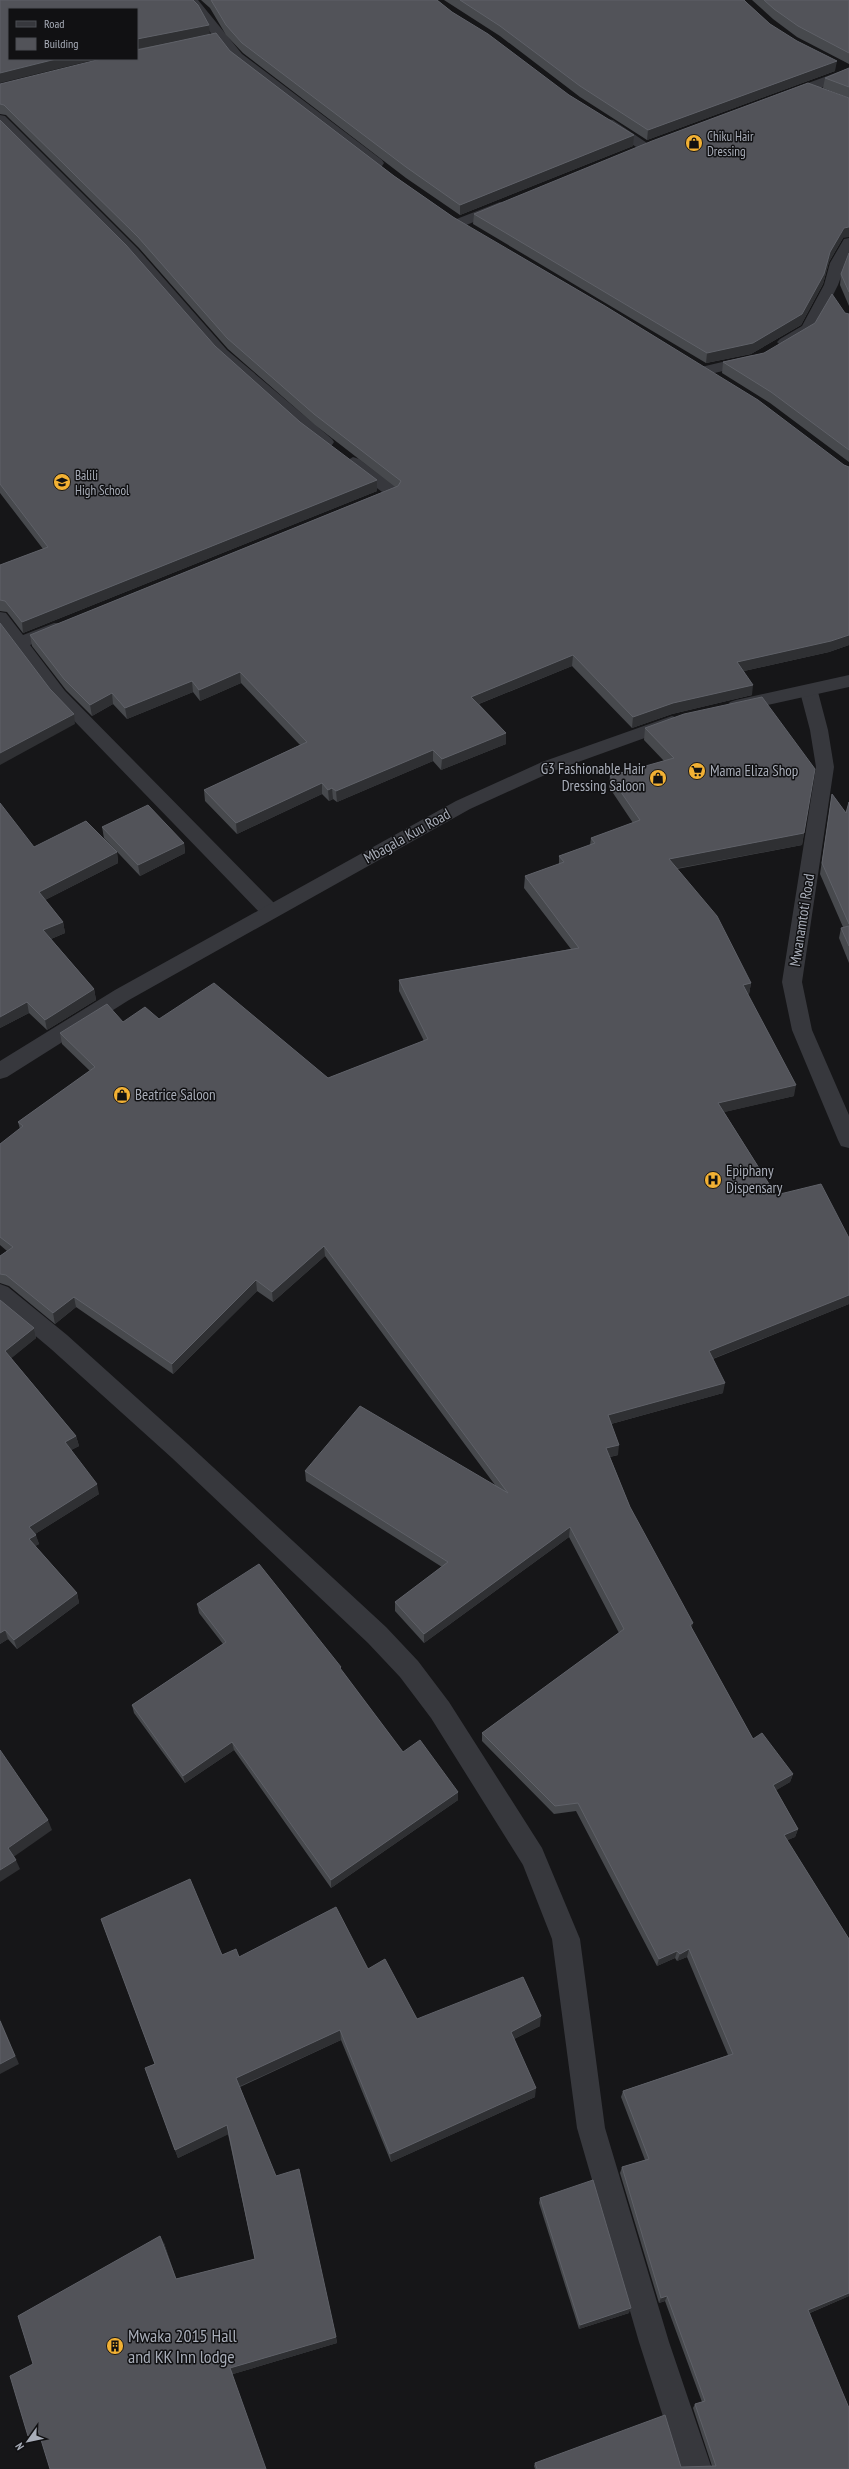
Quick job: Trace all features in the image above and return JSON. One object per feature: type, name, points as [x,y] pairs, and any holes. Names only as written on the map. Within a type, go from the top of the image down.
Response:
[{"type":"street","points":[[190,0],[205,12],[220,38],[236,57],[387,172]]},
{"type":"street","points":[[206,40],[220,38]]},
{"type":"street","points":[[836,65],[849,72]]},
{"type":"street","points":[[771,102],[849,72]]},
{"type":"street","points":[[808,88],[822,94]]},
{"type":"street","points":[[600,118],[646,147]]},
{"type":"street","points":[[0,119],[133,252],[222,353],[308,429],[392,492],[378,498]]},
{"type":"street","points":[[631,153],[659,142]]},
{"type":"street","points":[[459,223],[515,200]]},
{"type":"street","points":[[446,214],[472,230]]},
{"type":"street","points":[[706,370],[757,359],[808,328],[832,285],[837,263],[849,242]]},
{"type":"street","points":[[832,285],[838,303]]},
{"type":"street","points":[[692,362],[725,382]]},
{"type":"street","points":[[0,617],[64,700],[270,911]]},
{"type":"street","points":[[19,642],[78,619]]},
{"type":"street","points":[[715,711],[809,692],[849,681]]},
{"type":"street","name":"Mwanamtoti Road","points":[[809,692],[819,730],[825,767],[792,982],[802,1030],[849,1140]]},
{"type":"street","name":"Mbagala Kuu Road","points":[[0,1070],[122,995],[270,911],[463,805],[549,766],[686,718]]},
{"type":"street","points":[[0,1292],[59,1342],[180,1451],[377,1634],[409,1669],[440,1710],[533,1857],[566,1939],[591,2128],[654,2342],[696,2469]]},
{"type":"building","points":[[0,0],[193,0],[198,5],[209,25],[138,39],[138,8],[8,8],[8,60],[52,60],[0,73]]},
{"type":"building","points":[[211,0],[437,0],[452,12],[488,34],[569,95],[634,135],[460,205],[406,167],[242,43],[226,25]]},
{"type":"building","points":[[460,0],[744,0],[770,24],[797,41],[837,61],[648,130],[580,86],[500,26]]},
{"type":"building","points":[[764,0],[849,0],[849,53],[798,26]]},
{"type":"building","points":[[216,33],[230,51],[394,176],[453,217],[605,306],[758,400],[844,465],[849,467],[849,635],[831,641],[737,662],[753,685],[673,703],[633,717],[573,655],[471,697],[506,733],[442,759],[433,750],[336,791],[332,788],[328,790],[322,783],[236,823],[204,790],[307,742],[240,672],[199,690],[192,681],[125,708],[112,693],[90,705],[64,679],[30,635],[398,486],[401,481],[314,414],[227,338],[138,237],[4,105],[0,104],[0,84],[97,60],[138,60],[138,50]]},
{"type":"building","points":[[849,68],[849,87],[825,78]]},
{"type":"building","points":[[808,83],[849,98],[849,227],[844,228],[830,252],[824,274],[802,314],[753,343],[707,353],[474,214],[652,141]]},
{"type":"building","points":[[0,120],[126,245],[215,346],[300,422],[377,480],[22,622],[5,601],[0,600],[0,565],[48,547],[0,484]]},
{"type":"building","points":[[849,253],[849,292],[841,274]]},
{"type":"building","points":[[832,294],[845,313],[849,314],[849,450],[771,392],[723,362],[764,353],[815,323]]},
{"type":"building","points":[[0,623],[50,689],[74,714],[0,753]]},
{"type":"building","points":[[762,697],[815,769],[804,833],[669,859],[717,916],[751,983],[743,985],[796,1085],[718,1103],[776,1195],[821,1184],[849,1238],[849,1295],[709,1351],[725,1383],[608,1415],[619,1445],[606,1448],[630,1507],[693,1623],[690,1625],[753,1739],[762,1733],[793,1774],[773,1785],[798,1829],[784,1835],[849,1939],[849,2293],[808,2310],[849,2408],[849,2469],[537,2469],[535,2463],[665,2415],[681,2467],[716,2466],[695,2404],[705,2401],[667,2296],[661,2298],[622,2167],[649,2159],[623,2091],[733,2054],[689,1949],[680,1954],[677,1951],[659,1959],[578,1803],[555,1806],[482,1733],[624,1629],[570,1527],[424,1634],[395,1602],[448,1562],[305,1471],[360,1406],[508,1493],[324,1246],[272,1292],[256,1280],[172,1364],[74,1297],[53,1313],[6,1275],[0,1274],[0,1256],[13,1247],[0,1237],[0,1144],[23,1126],[18,1122],[95,1067],[60,1033],[107,1004],[123,1022],[145,1007],[159,1019],[214,983],[328,1078],[428,1039],[399,980],[579,948],[525,876],[564,862],[559,856],[595,843],[591,838],[640,820],[610,776],[674,758],[645,728],[684,714]]},
{"type":"building","points":[[832,794],[846,813],[849,802],[849,924],[822,863]]},
{"type":"building","points":[[0,803],[34,847],[86,821],[117,852],[39,892],[63,922],[43,930],[94,989],[45,1020],[27,1002],[0,1017]]},
{"type":"building","points":[[148,805],[184,843],[138,865],[102,827]]},
{"type":"building","points":[[849,926],[849,946],[841,928]]},
{"type":"building","points":[[0,1300],[34,1328],[5,1351],[76,1436],[65,1442],[97,1484],[29,1527],[36,1535],[29,1539],[77,1593],[14,1640],[5,1630],[0,1633]]},
{"type":"building","points":[[259,1564],[341,1667],[340,1668],[403,1752],[420,1740],[458,1792],[331,1880],[232,1742],[183,1776],[132,1705],[226,1642],[197,1604]]},
{"type":"building","points":[[0,1750],[48,1820],[8,1848],[16,1860],[0,1870]]},
{"type":"building","points":[[190,1879],[222,1955],[236,1949],[239,1957],[336,1907],[368,1969],[385,1959],[417,2019],[523,1977],[541,2016],[511,2032],[536,2088],[390,2154],[340,2030],[236,2078],[276,2176],[299,2169],[336,2337],[230,2368],[266,2469],[50,2469],[38,2430],[28,2436],[10,2376],[33,2364],[18,2316],[160,2236],[176,2279],[255,2259],[227,2125],[175,2150],[145,2068],[155,2064],[101,1919]]},
{"type":"building","points":[[0,2021],[15,2056],[0,2064]]},
{"type":"building","points":[[593,2180],[631,2308],[580,2325],[540,2198]]},
{"type":"place","name":"Chiku Hair Dressing","points":[[694,143]]},
{"type":"place","name":"Balili High School","points":[[62,482]]},
{"type":"place","name":"Mama Eliza Shop","points":[[697,771]]},
{"type":"place","name":"G3 Fashionable Hair Dressing Saloon","points":[[658,778]]},
{"type":"place","name":"Beatrice Saloon","points":[[122,1095]]},
{"type":"place","name":"Epiphany Dispensary","points":[[713,1180]]},
{"type":"place","name":"Mwaka 2015 Hall and KK Inn lodge","points":[[115,2346]]}]
